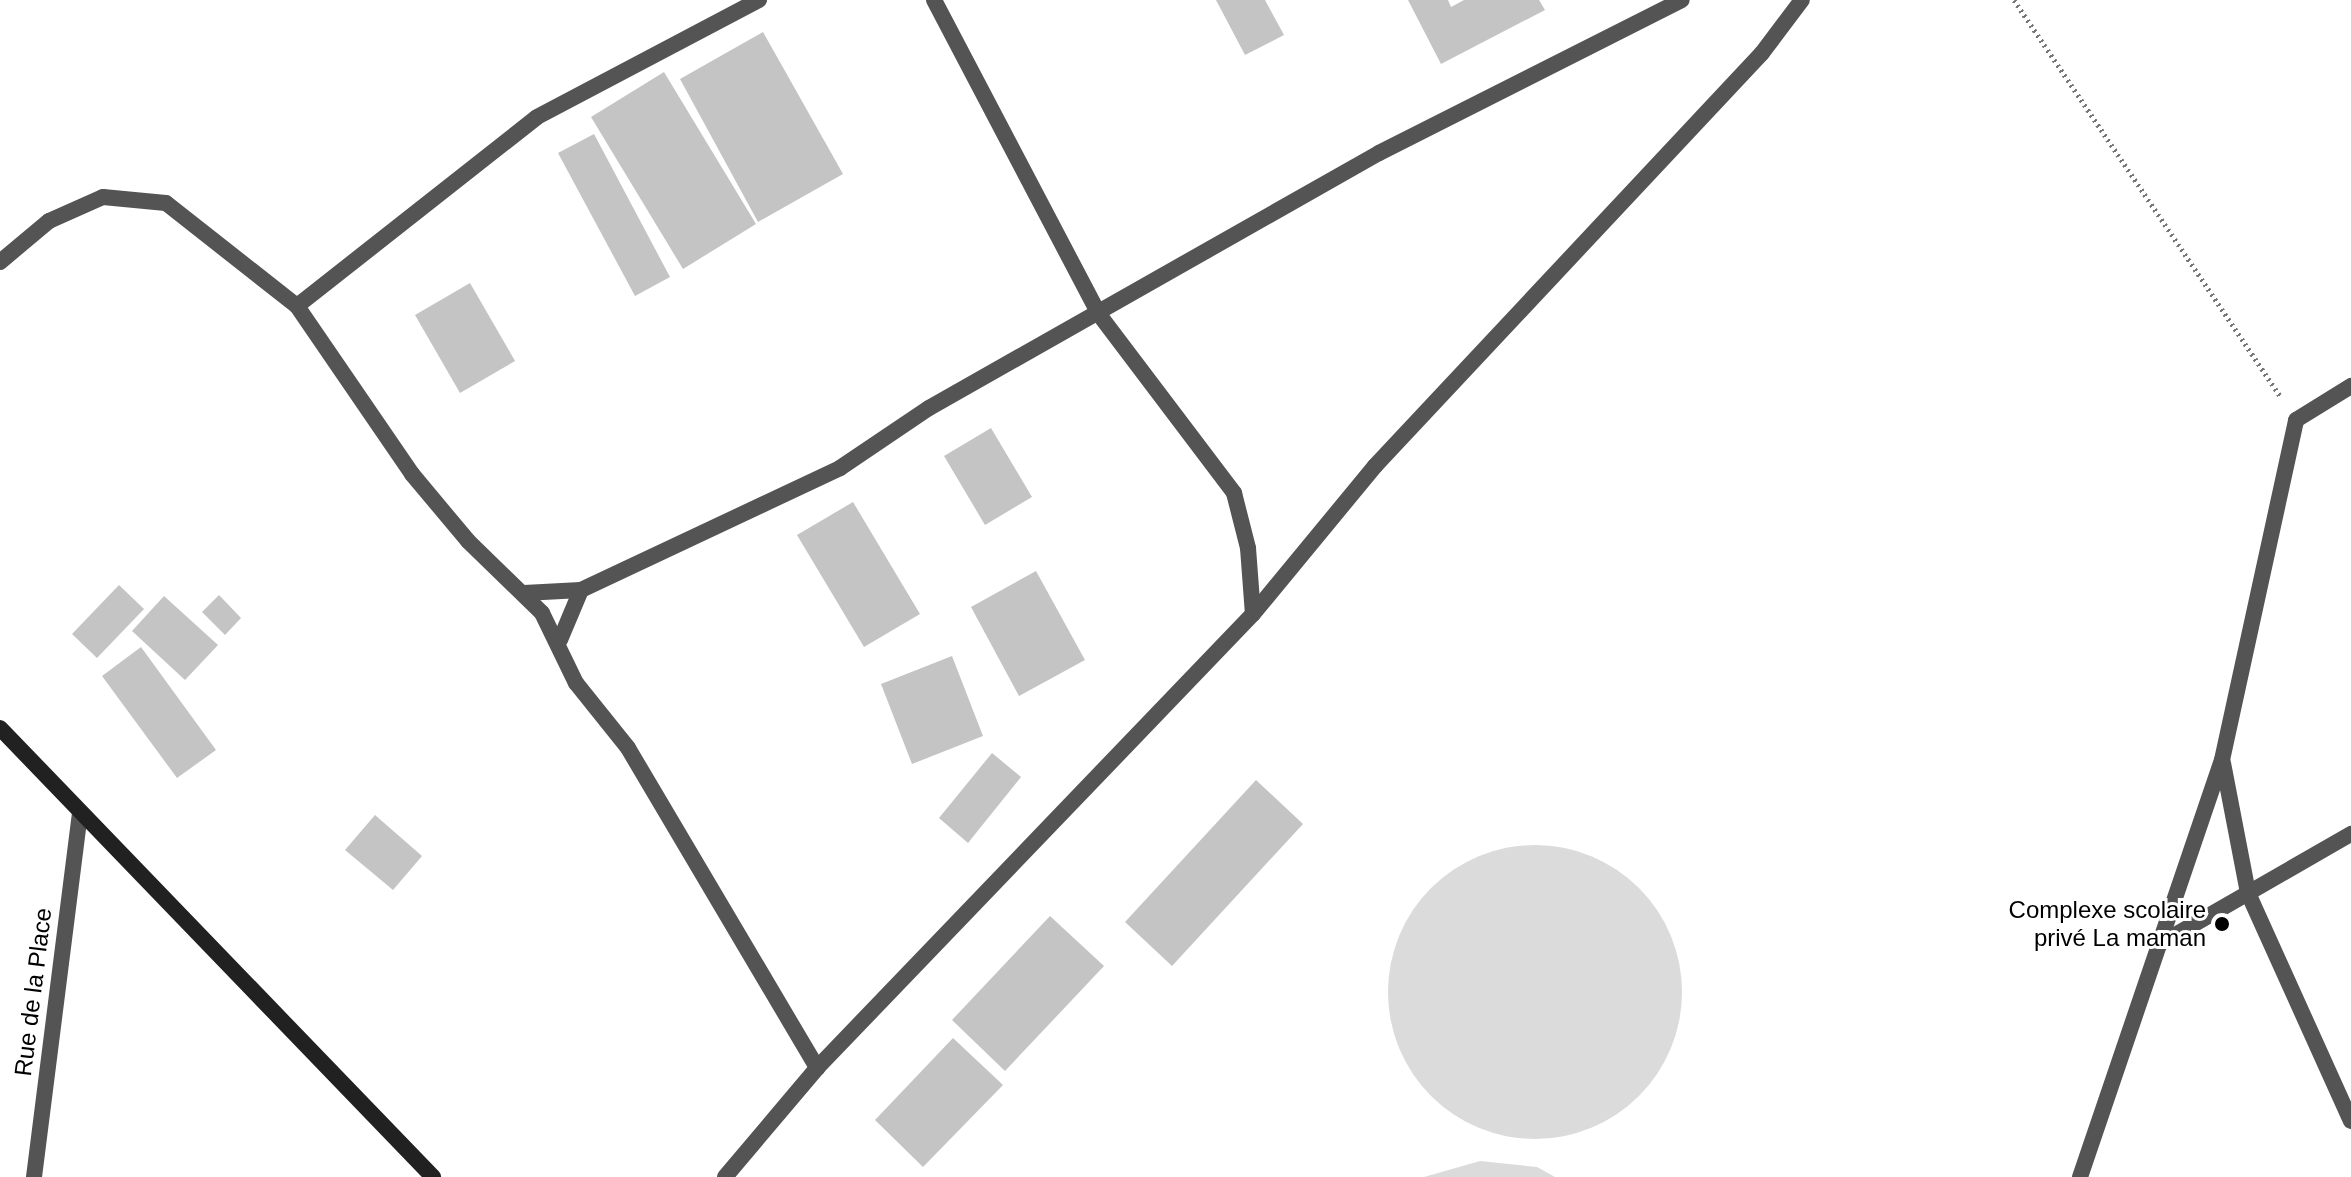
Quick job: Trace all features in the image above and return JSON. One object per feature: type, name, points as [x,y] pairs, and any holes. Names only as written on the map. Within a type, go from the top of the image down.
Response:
[{"type":"street","points":[[297,306],[537,117],[759,0]]},
{"type":"street","points":[[934,0],[1098,313],[1234,493],[1248,548],[1253,614]]},
{"type":"street","points":[[524,593],[581,590],[840,468],[929,408],[1379,153],[1682,0]]},
{"type":"street","points":[[725,1177],[817,1068],[1253,614],[1375,466],[1762,53],[1802,0]]},
{"type":"street","points":[[0,262],[49,221],[103,197],[166,203],[297,306],[412,474],[468,541],[524,593],[560,640],[576,683],[628,748],[817,1068]]},
{"type":"street","points":[[2080,1177],[2163,942],[2222,760],[2296,420],[2351,386]]},
{"type":"street","points":[[560,640],[581,590]]},
{"type":"street","points":[[0,728],[433,1177]]},
{"type":"street","points":[[2222,760],[2248,893],[2351,1121]]},
{"type":"street","name":"Rue de la Place","points":[[34,1177],[80,813]]},
{"type":"street","points":[[2163,942],[2351,834]]},
{"type":"path","points":[[2014,0],[2296,420]]},
{"type":"shaded area","points":[[1535,845],[1564,848],[1591,856],[1617,870],[1639,888],[1657,910],[1671,936],[1679,963],[1682,992],[1679,1021],[1671,1048],[1657,1074],[1639,1096],[1617,1114],[1591,1128],[1564,1136],[1535,1139],[1506,1136],[1479,1128],[1453,1114],[1431,1096],[1413,1074],[1399,1048],[1391,1021],[1388,992],[1391,963],[1399,936],[1413,910],[1431,888],[1453,870],[1479,856],[1506,848]]},
{"type":"shaded area","points":[[1480,1161],[1537,1167],[1555,1177],[1424,1177]]},
{"type":"building","points":[[1216,0],[1265,0],[1284,35],[1245,55]]},
{"type":"building","points":[[1408,0],[1448,0],[1451,7],[1464,0],[1539,0],[1545,10],[1441,64]]},
{"type":"building","points":[[763,32],[843,174],[758,222],[680,79]]},
{"type":"building","points":[[664,72],[756,224],[683,269],[591,117]]},
{"type":"building","points":[[594,134],[670,277],[635,296],[558,153]]},
{"type":"building","points":[[470,283],[515,361],[460,393],[415,315]]},
{"type":"building","points":[[991,428],[1032,497],[985,525],[944,456]]},
{"type":"building","points":[[853,502],[920,614],[864,647],[797,535]]},
{"type":"building","points":[[1036,571],[1085,660],[1019,696],[971,607]]},
{"type":"building","points":[[119,585],[144,609],[97,658],[72,634]]},
{"type":"building","points":[[219,595],[241,618],[225,635],[202,612]]},
{"type":"building","points":[[164,596],[218,645],[185,680],[132,631]]},
{"type":"building","points":[[141,647],[216,750],[177,778],[102,676]]},
{"type":"building","points":[[952,656],[983,736],[912,764],[881,684]]},
{"type":"building","points":[[992,753],[1021,777],[968,843],[939,818]]},
{"type":"building","points":[[1256,780],[1303,824],[1172,966],[1125,922]]},
{"type":"building","points":[[375,815],[422,856],[393,890],[345,850]]},
{"type":"building","points":[[1050,916],[1104,966],[1005,1071],[952,1020]]},
{"type":"building","points":[[953,1038],[1003,1085],[923,1167],[875,1120]]},
{"type":"place","name":"Complexe scolaire privé La maman","points":[[2222,924]]}]
